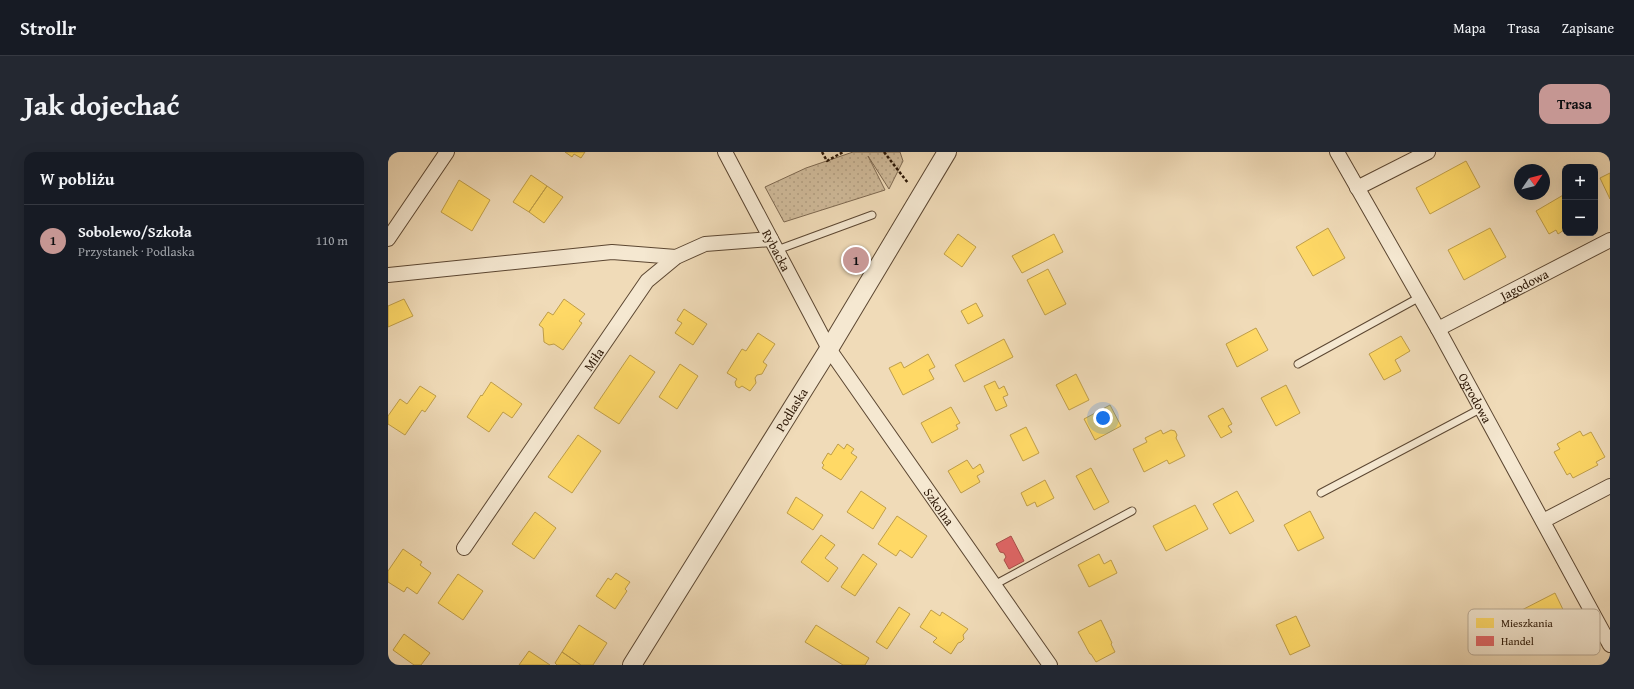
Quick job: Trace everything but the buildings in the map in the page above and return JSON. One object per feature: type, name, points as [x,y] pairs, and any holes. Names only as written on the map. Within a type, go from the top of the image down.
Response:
[{"type":"street","points":[[388,239],[447,152]]},
{"type":"street","name":"Rybacka","points":[[726,152],[829,348]]},
{"type":"street","name":"Podlaska","points":[[632,665],[829,348],[947,152]]},
{"type":"street","name":"Ogrodowa","points":[[1337,152],[1482,408],[1591,609]]},
{"type":"street","points":[[1357,188],[1428,152]]},
{"type":"street","name":"Jagodowa","points":[[1438,329],[1610,240]]},
{"type":"street","name":"Miła","points":[[464,548],[647,281],[676,257],[705,244],[774,244]]},
{"type":"street","points":[[388,275],[612,252],[676,257]]},
{"type":"street","name":"Szkolna","points":[[829,348],[1050,665]]},
{"type":"street","points":[[1543,521],[1610,486]]},
{"type":"street","name":"Ogrodowa","points":[[1600,626],[1610,645]]},
{"type":"lane","points":[[774,244],[872,215]]},
{"type":"lane","points":[[1298,364],[1420,297]]},
{"type":"lane","points":[[1321,493],[1482,408]]},
{"type":"lane","points":[[994,585],[1132,510]]},
{"type":"path","points":[[822,152],[827,161],[843,152]]},
{"type":"path","points":[[884,152],[905,181],[912,186]]},
{"type":"shaded area","points":[[853,152],[900,152],[903,161],[889,189],[868,156],[885,190],[784,222],[765,187],[806,168]]},
{"type":"place","name":"Sobolewo/Szkoła","points":[[856,260]]}]
